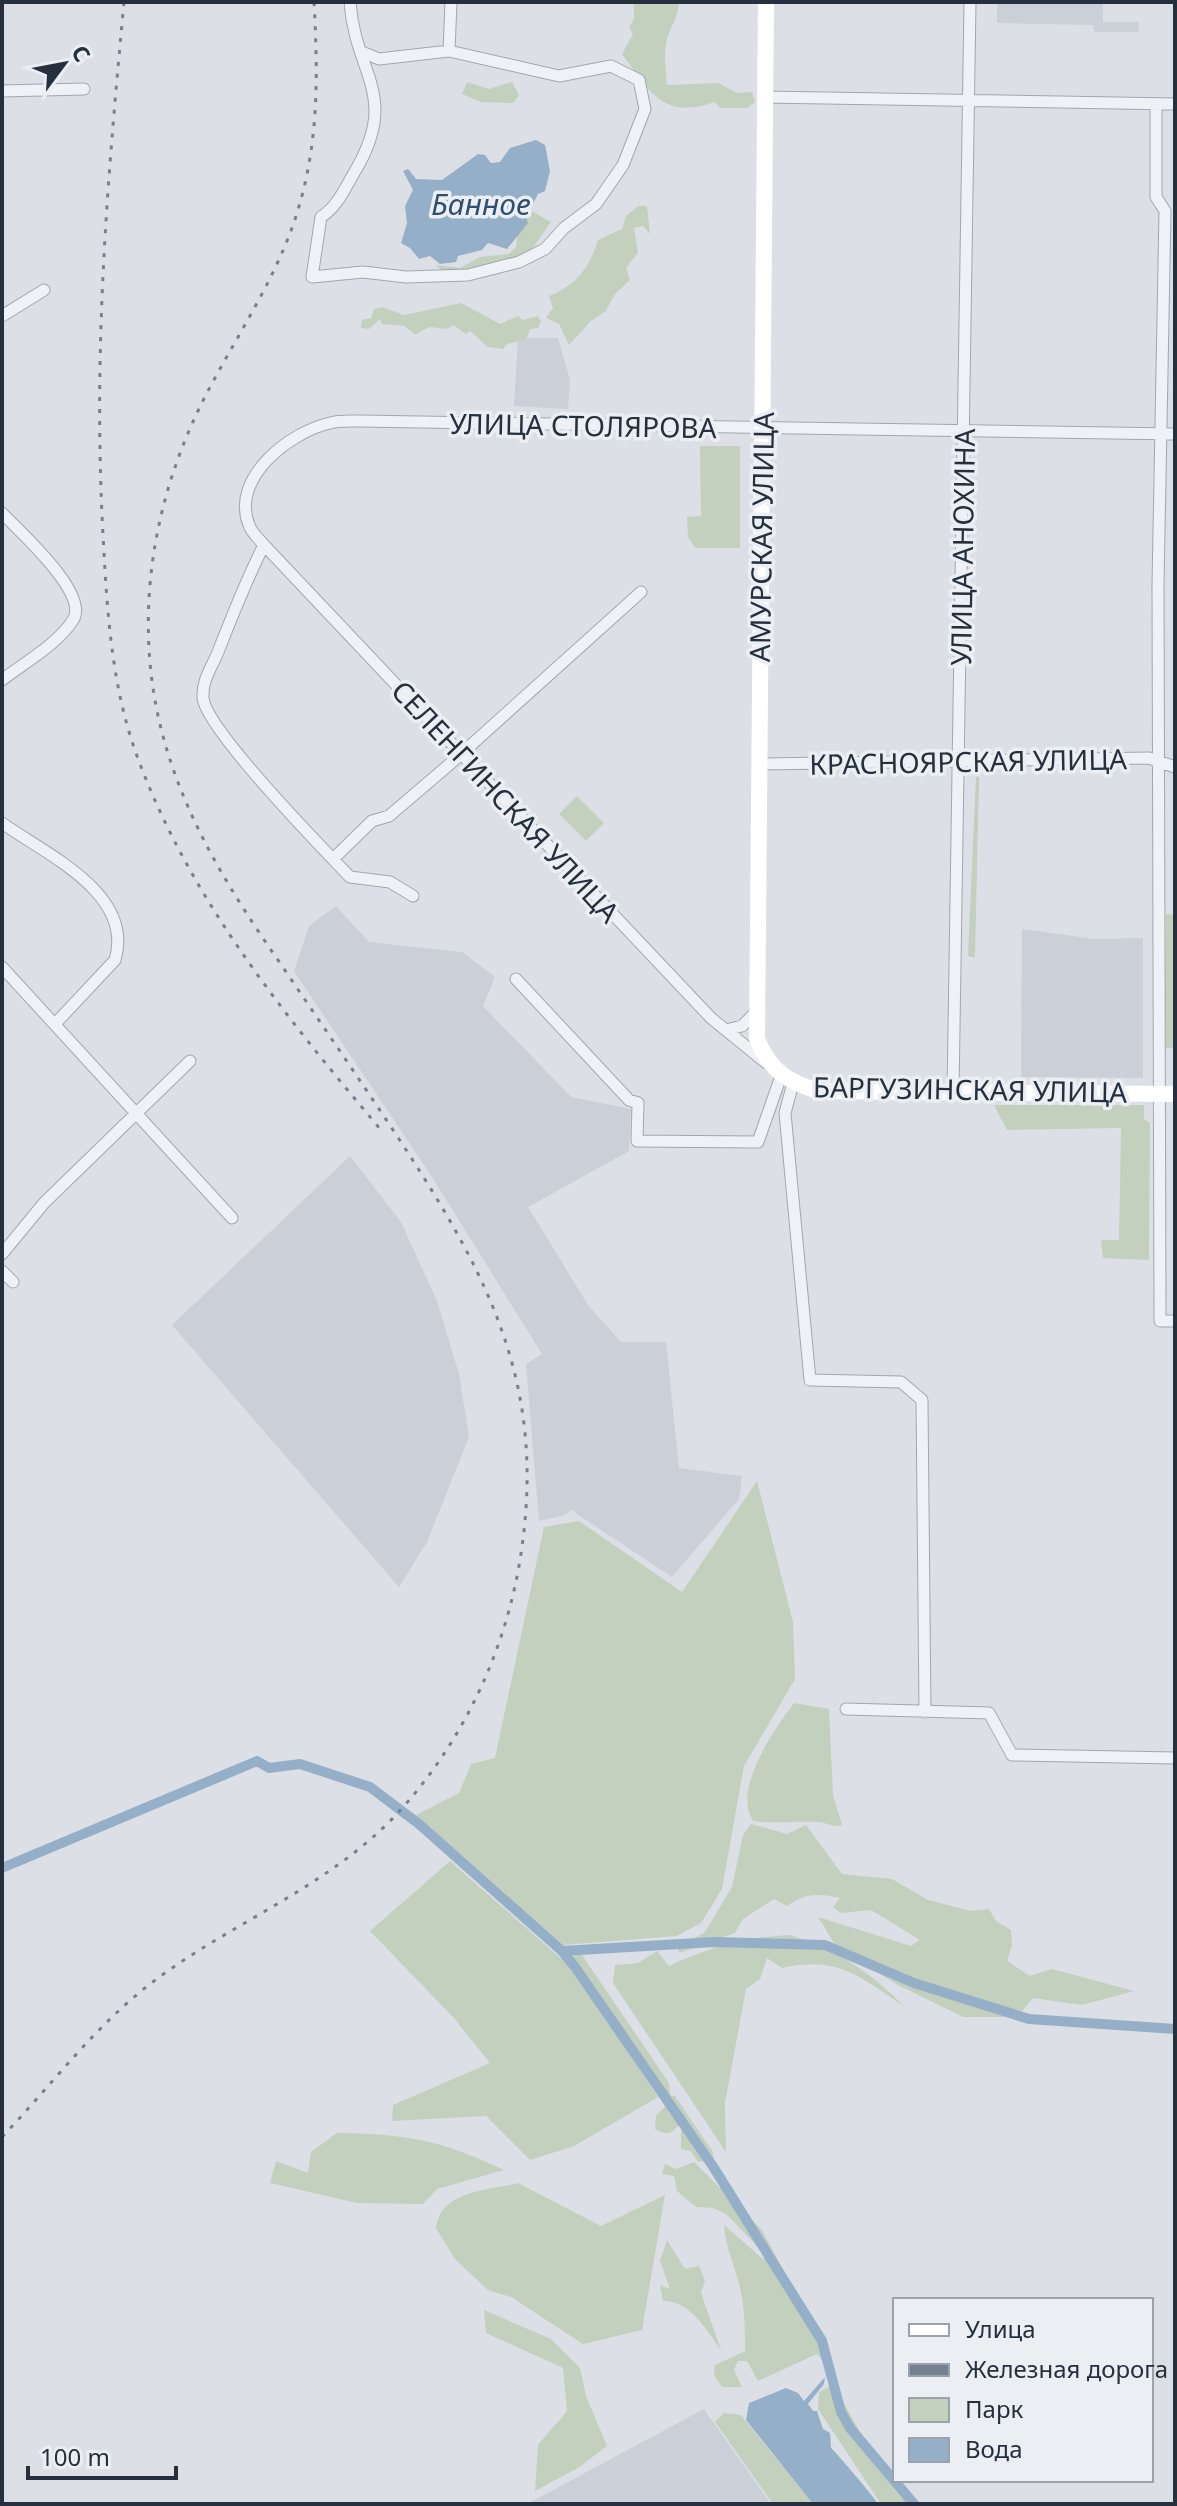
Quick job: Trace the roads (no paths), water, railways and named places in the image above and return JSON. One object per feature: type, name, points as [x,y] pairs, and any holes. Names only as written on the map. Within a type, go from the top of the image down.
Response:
[{"type":"main road","name":"АМУРСКАЯ УЛИЦА","points":[[766,2],[756,1012],[757,1039],[782,1076]]},
{"type":"main road","name":"БАРГУЗИНСКАЯ УЛИЦА","points":[[782,1076],[818,1091],[1175,1094]]},
{"type":"street","points":[[350,2],[352,25],[375,89],[369,147],[333,209],[321,217],[312,277],[363,272],[406,277],[468,275],[519,262],[545,249],[564,228],[596,204],[623,165],[645,109],[639,80],[611,66],[559,76],[449,51],[379,59],[362,52]]},
{"type":"street","points":[[449,51],[451,2]]},
{"type":"street","name":"УЛИЦА АНОХИНА","points":[[953,1092],[970,2]]},
{"type":"street","points":[[2,91],[84,89]]},
{"type":"street","points":[[765,97],[1175,104]]},
{"type":"street","points":[[1156,104],[1156,197],[1165,211],[1169,434],[1158,585],[1160,1321],[1175,1321]]},
{"type":"street","points":[[2,316],[44,290]]},
{"type":"street","name":"УЛИЦА СТОЛЯРОВА","points":[[249,526],[247,490],[262,466],[287,443],[331,422],[1169,434]]},
{"type":"street","points":[[2,513],[59,574],[73,593],[78,608],[73,620],[53,640],[2,680]]},
{"type":"street","name":"СЕЛЕНГИНСКАЯ УЛИЦА","points":[[249,526],[262,549],[726,1030],[782,1076]]},
{"type":"street","points":[[262,549],[203,681],[203,701],[209,717],[253,772],[350,877],[390,882],[413,896]]},
{"type":"street","points":[[333,859],[372,821],[389,816],[462,753],[641,592]]},
{"type":"street","name":"КРАСНОЯРСКАЯ УЛИЦА","points":[[759,764],[1149,758],[1175,767]]},
{"type":"street","points":[[2,823],[82,877],[107,904],[116,925],[119,946],[115,960],[55,1024]]},
{"type":"street","points":[[2,967],[232,1218]]},
{"type":"street","points":[[516,979],[629,1100],[638,1103],[637,1141],[758,1142],[782,1076]]},
{"type":"street","points":[[726,1030],[742,1026],[756,1012]]},
{"type":"street","points":[[2,1254],[44,1203],[190,1061]]},
{"type":"street","points":[[782,1076],[810,1380],[901,1382],[922,1400],[925,1712]]},
{"type":"street","points":[[2,1271],[13,1282]]},
{"type":"street","points":[[846,1709],[989,1713],[1012,1755],[1175,1758]]},
{"type":"water","name":"Банное","points":[[536,140],[545,145],[550,171],[545,191],[538,194],[526,218],[528,223],[507,249],[488,243],[482,250],[458,256],[456,262],[440,264],[430,256],[419,259],[401,243],[407,223],[405,206],[413,190],[403,171],[408,169],[416,179],[442,180],[478,154],[485,155],[491,163],[500,162],[510,148]]},
{"type":"water","points":[[825,2377],[824,2384],[808,2404],[813,2411],[817,2411],[823,2429],[830,2433],[831,2448],[878,2504],[813,2504],[746,2420],[749,2403],[786,2388],[798,2393],[804,2401]]},
{"type":"waterway","points":[[2,1868],[257,1761],[269,1768],[300,1764],[370,1787],[419,1824],[562,1951],[575,1967],[714,2168],[822,2341],[841,2412],[850,2428],[893,2479]]},
{"type":"waterway","points":[[562,1951],[714,1942],[825,1945],[914,1983],[1029,2019],[1175,2029]]},
{"type":"waterway","points":[[895,2482],[914,2504]]},
{"type":"railway","points":[[124,2],[103,268],[100,400],[106,591],[121,702],[137,756],[158,808],[212,907],[275,999],[381,1130]]},
{"type":"railway","points":[[2,2137],[86,2044],[140,1992],[172,1968],[344,1860],[405,1805],[446,1750],[479,1691],[504,1627],[520,1560],[527,1498],[526,1441],[518,1388],[504,1337],[485,1288],[431,1190],[258,931],[217,864],[183,795],[169,758],[152,681],[149,606],[152,569],[166,496],[208,391],[279,260],[304,187],[315,108],[314,2]]}]
